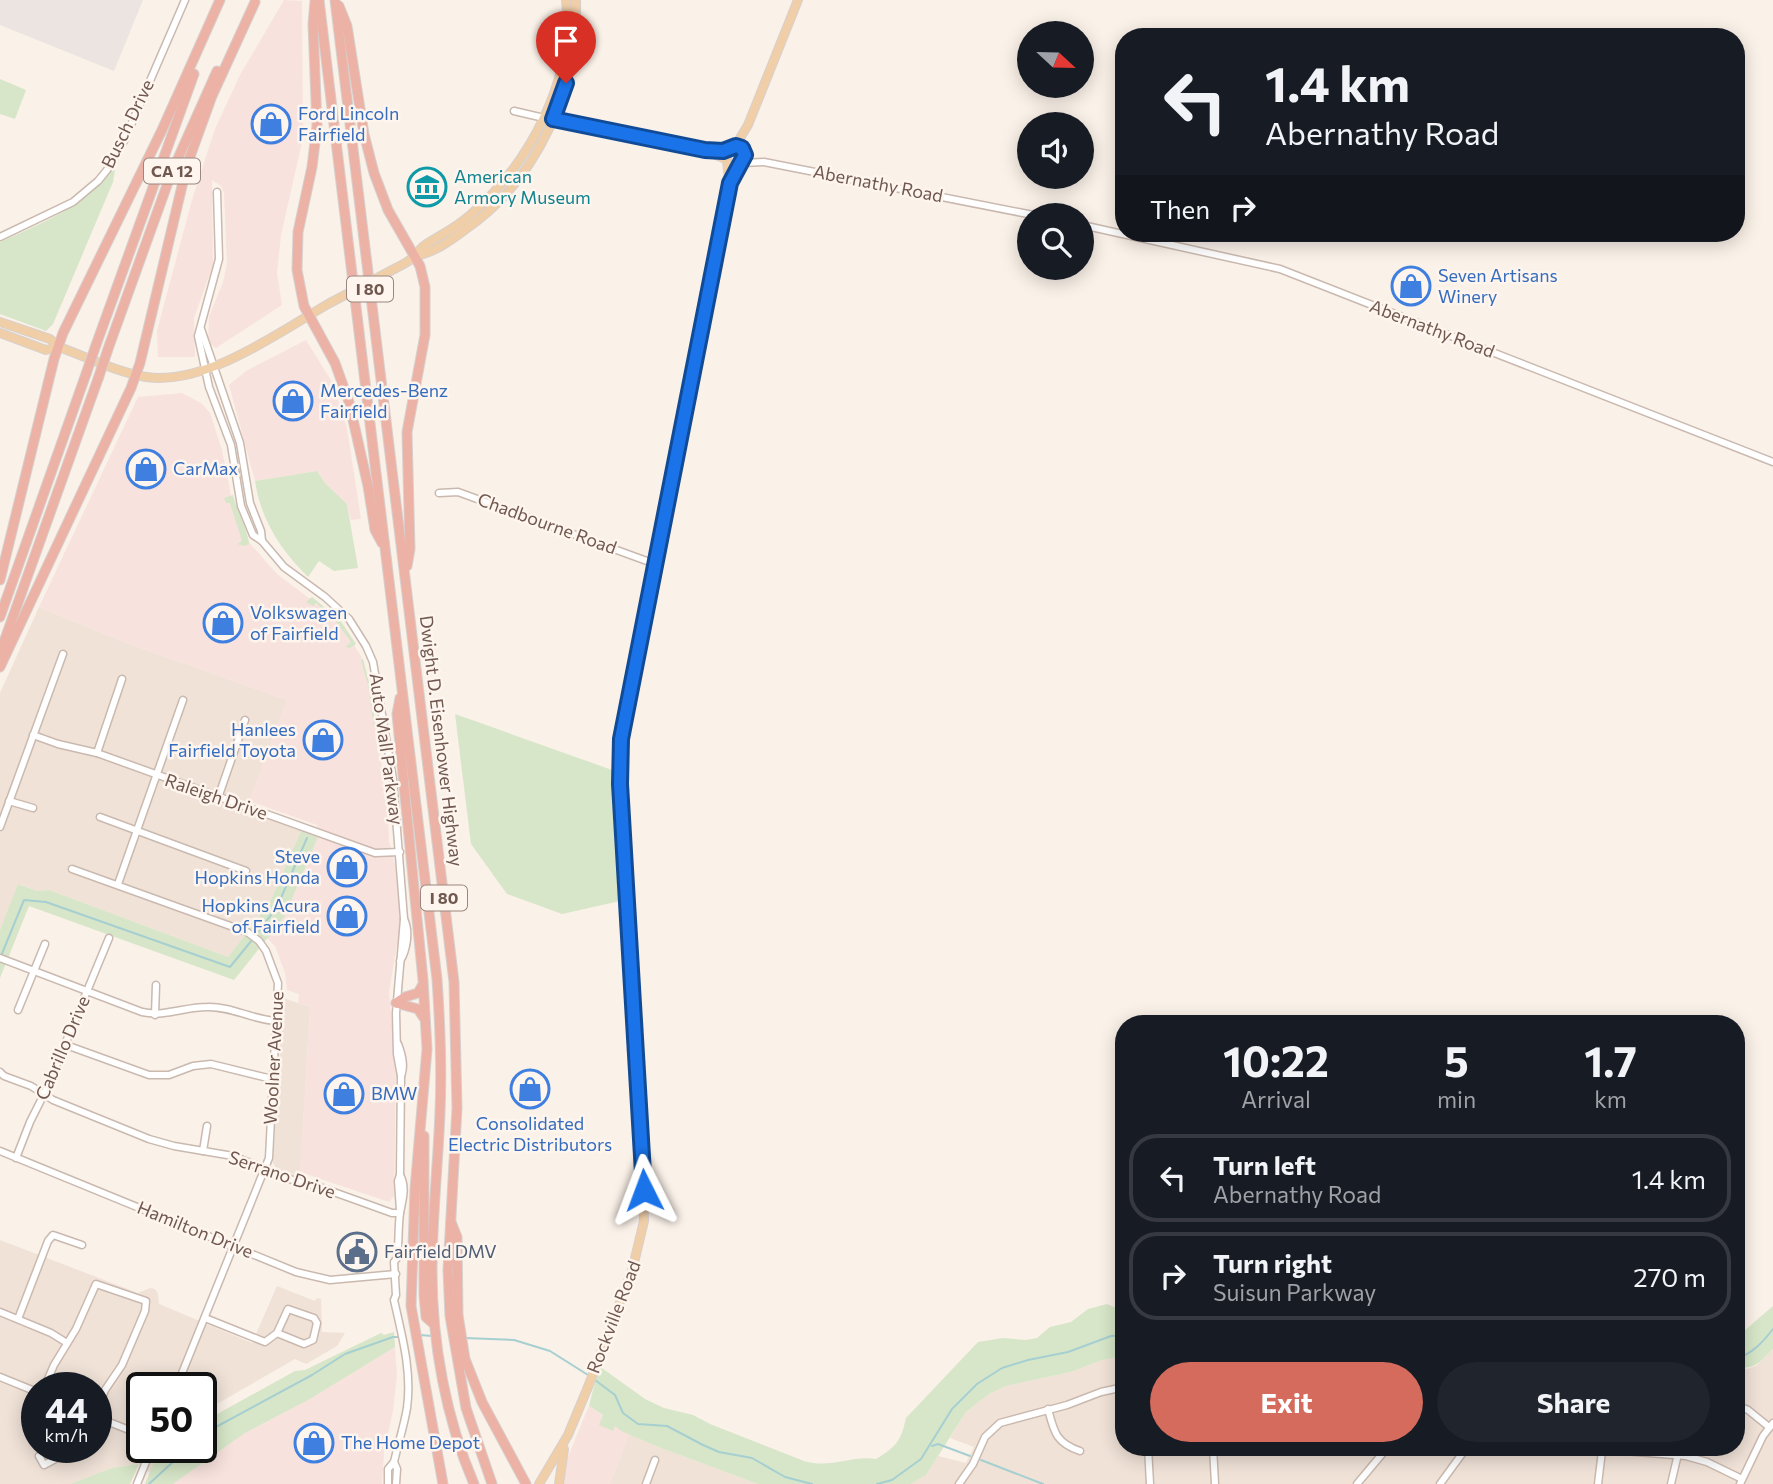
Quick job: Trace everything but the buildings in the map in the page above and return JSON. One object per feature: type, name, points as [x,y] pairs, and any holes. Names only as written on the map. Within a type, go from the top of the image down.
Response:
[{"type":"highway","name":"CA 12","points":[[0,617],[220,0]]},
{"type":"highway","points":[[0,580],[63,333],[162,130],[220,0]]},
{"type":"highway","points":[[317,0],[313,24],[317,126],[296,251],[300,291],[335,363],[349,402],[362,454],[375,530],[384,548]]},
{"type":"highway","name":"Dwight D. Eisenhower Highway","points":[[317,0],[427,891],[439,1011],[440,1111],[432,1273],[437,1343],[455,1430],[474,1484]]},
{"type":"highway","points":[[336,0],[347,26],[359,112],[374,173],[388,210],[420,266],[425,287],[426,319],[407,432],[410,549],[405,578]]},
{"type":"highway","name":"Dwight D. Eisenhower Highway","points":[[336,0],[454,982],[457,1108],[448,1270],[466,1408],[492,1484]]},
{"type":"highway","name":"CA 12","points":[[0,653],[189,131],[222,61],[256,1]]},
{"type":"highway","points":[[0,667],[136,375],[187,165],[212,96],[256,1]]},
{"type":"highway","points":[[401,689],[397,714],[426,1022],[426,1069],[415,1202],[411,1295],[413,1324],[443,1484]]},
{"type":"highway","points":[[396,1003],[418,993],[423,980]]},
{"type":"highway","points":[[396,1003],[418,1009],[426,1022]]},
{"type":"highway","points":[[424,1093],[424,1295],[426,1317],[435,1324]]},
{"type":"highway","points":[[458,1344],[472,1381],[526,1484]]},
{"type":"main road","points":[[548,119],[562,66],[567,25],[566,0]]},
{"type":"main road","points":[[0,322],[50,339],[58,347],[136,375],[166,378],[209,369],[396,268],[423,246],[433,246],[443,240],[492,195],[548,119],[571,59],[576,0]]},
{"type":"main road","points":[[726,161],[729,148],[737,143],[748,125],[798,0]]},
{"type":"main road","points":[[548,119],[705,150],[738,146],[744,151]]},
{"type":"main road","points":[[705,150],[726,161],[740,164],[745,158],[748,125]]},
{"type":"main road","name":"Rockville Road","points":[[726,161],[730,183]]},
{"type":"main road","name":"Rockville Road","points":[[539,1484],[568,1435],[588,1387],[632,1271],[644,1221],[620,761],[624,717],[730,183],[740,164]]},
{"type":"main road","points":[[0,333],[46,350],[58,347]]},
{"type":"main road","points":[[559,1484],[568,1435]]},
{"type":"street","name":"Busch Drive","points":[[0,237],[73,202],[107,170],[124,141],[185,0]]},
{"type":"street","points":[[513,111],[548,119]]},
{"type":"street","name":"Abernathy Road","points":[[744,151],[764,162]]},
{"type":"street","name":"Abernathy Road","points":[[740,164],[764,162],[1017,212]]},
{"type":"street","name":"Auto Mall Parkway","points":[[216,192],[219,259],[198,336],[230,445],[241,506],[253,535],[284,567],[343,612],[366,646],[375,669],[380,694],[400,852],[404,919],[407,925],[396,1003],[397,1054],[401,1076],[403,1202],[397,1258],[400,1263],[394,1300],[405,1345],[408,1392],[407,1410],[394,1462],[388,1469],[387,1484]]},
{"type":"street","name":"Abernathy Road","points":[[1094,228],[1115,232]]},
{"type":"street","name":"Abernathy Road","points":[[1158,242],[1280,269],[1773,462]]},
{"type":"street","name":"Chadbourne Road","points":[[439,493],[458,492],[654,564]]},
{"type":"street","points":[[0,827],[63,654]]},
{"type":"street","points":[[97,753],[122,678]]},
{"type":"street","points":[[118,884],[183,700]]},
{"type":"street","points":[[218,798],[245,720]]},
{"type":"street","name":"Raleigh Drive","points":[[33,735],[97,753],[375,853],[400,852]]},
{"type":"street","points":[[9,801],[33,808]]},
{"type":"street","points":[[100,817],[246,871]]},
{"type":"street","name":"Woolner Avenue","points":[[72,869],[247,932],[267,951],[278,983],[269,1158],[182,1372]]},
{"type":"street","name":"Cabrillo Drive","points":[[16,1158],[109,938]]},
{"type":"street","points":[[18,1010],[45,944]]},
{"type":"street","points":[[3,960],[155,1015],[208,1007],[225,1008],[276,1021]]},
{"type":"street","points":[[155,1015],[156,985]]},
{"type":"street","points":[[66,1045],[149,1075],[169,1074],[193,1066],[211,1064],[272,1079]]},
{"type":"street","name":"Serrano Drive","points":[[0,1072],[149,1139],[233,1156],[295,1181],[317,1186],[392,1213],[400,1213]]},
{"type":"street","points":[[204,1151],[207,1126]]},
{"type":"street","name":"Hamilton Drive","points":[[0,1151],[296,1272],[322,1279],[396,1275]]},
{"type":"street","points":[[18,1319],[48,1241],[53,1236],[82,1245]]},
{"type":"street","points":[[52,1372],[96,1284],[146,1301],[145,1311],[122,1365],[112,1380]]},
{"type":"street","points":[[205,1318],[265,1342],[277,1333],[288,1309],[314,1318],[317,1323],[313,1340],[309,1343],[304,1344],[277,1333]]},
{"type":"street","points":[[0,1312],[67,1343]]},
{"type":"street","points":[[0,1377],[21,1386]]},
{"type":"street","points":[[959,1484],[992,1429],[1009,1419],[1084,1400],[1101,1391],[1115,1389]]},
{"type":"street","points":[[1048,1409],[1059,1440],[1080,1451]]},
{"type":"street","points":[[1685,1456],[1707,1462],[1741,1482],[1771,1425],[1745,1409]]},
{"type":"street","points":[[1148,1456],[1150,1484]]},
{"type":"street","points":[[1213,1456],[1215,1484]]},
{"type":"street","points":[[1357,1484],[1380,1456]]},
{"type":"street","points":[[1440,1484],[1460,1456]]},
{"type":"street","points":[[1598,1484],[1601,1456]]},
{"type":"street","points":[[1671,1484],[1678,1456]]},
{"type":"street","points":[[646,1484],[656,1460]]},
{"type":"street","name":"Auto Mall Parkway","points":[[394,1462],[397,1469],[396,1484]]},
{"type":"street","points":[[137,1484],[146,1463]]},
{"type":"shaded area","points":[[0,0],[143,0],[114,71],[0,25]]},
{"type":"shaded area","points":[[284,0],[302,1],[303,138],[281,235],[277,273],[282,305],[216,348],[208,343],[209,317],[227,264],[224,193],[221,186],[212,180],[213,265],[194,318],[195,357],[158,357],[157,331],[192,200],[215,129],[240,75]]},
{"type":"shaded area","points":[[306,340],[332,382],[347,428],[361,519],[351,520],[347,504],[325,483],[317,471],[255,481],[229,385],[246,371]]},
{"type":"shaded area","points":[[182,393],[201,403],[210,413],[222,450],[235,515],[246,539],[277,574],[338,620],[361,656],[366,673],[387,797],[389,841],[396,868],[400,927],[389,992],[396,1071],[394,1196],[389,1202],[300,1172],[310,1007],[298,1003],[299,994],[287,990],[285,973],[275,946],[267,938],[285,916],[318,837],[317,825],[249,801],[287,700],[127,643],[39,607],[138,397]]},
{"type":"shaded area","points":[[39,607],[127,643],[287,700],[246,810],[301,831],[269,904],[228,957],[49,890],[37,891],[19,884],[0,930],[0,693]]},
{"type":"shaded area","points":[[283,998],[310,1007],[300,1177],[276,1168],[273,1163]]},
{"type":"shaded area","points":[[0,1240],[138,1293],[150,1288],[155,1289],[159,1304],[252,1343],[277,1286],[315,1301],[317,1298],[321,1299],[322,1332],[345,1333],[337,1346],[306,1364],[295,1359],[217,1404],[217,1372],[126,1372],[126,1463],[154,1463],[150,1473],[139,1464],[112,1468],[70,1484],[0,1484]]},
{"type":"shaded area","points":[[395,1347],[397,1375],[384,1452],[382,1484],[173,1484],[203,1463],[217,1463],[217,1453],[245,1433],[310,1399]]},
{"type":"shaded area","points":[[1773,1349],[1773,1484],[911,1484],[926,1475],[938,1456],[966,1463],[974,1447],[950,1438],[966,1412],[989,1394],[1006,1386],[1071,1372],[1115,1357],[1115,1456],[1745,1456],[1745,1369],[1756,1366]]},
{"type":"shaded area","points":[[589,1406],[629,1434],[610,1484],[563,1484],[562,1475],[567,1459]]},
{"type":"shaded area","points":[[629,1434],[661,1448],[758,1484],[610,1484]]},
{"type":"green space","points":[[0,79],[26,90],[15,119],[0,114]]},
{"type":"green space","points":[[116,164],[113,182],[53,324],[46,331],[0,314],[0,242],[49,220],[79,202],[105,179]]},
{"type":"green space","points":[[317,471],[325,483],[347,504],[358,568],[334,571],[319,561],[308,577],[273,533],[262,509],[255,481]]},
{"type":"green space","points":[[233,495],[248,539],[249,544],[244,546],[237,544],[242,541],[230,503],[226,503],[224,498]]},
{"type":"green space","points":[[312,597],[340,620],[356,644],[350,648],[345,647],[351,642],[337,623],[316,603],[313,606],[306,602]]},
{"type":"green space","points":[[363,659],[371,690],[376,728],[361,660]]},
{"type":"green space","points":[[455,714],[612,770],[620,901],[562,914],[507,894],[471,844]]},
{"type":"green space","points":[[301,831],[318,837],[285,916],[234,980],[29,906],[0,978],[0,930],[18,884],[37,891],[49,890],[228,957],[269,904]]},
{"type":"green space","points":[[1107,1304],[1115,1308],[1115,1358],[1071,1372],[1006,1386],[989,1394],[966,1412],[926,1475],[911,1484],[758,1484],[661,1448],[615,1426],[613,1431],[599,1425],[603,1415],[589,1406],[599,1366],[645,1399],[664,1408],[693,1415],[804,1461],[823,1464],[876,1459],[897,1443],[906,1418],[978,1342],[1003,1338],[1037,1338],[1050,1327],[1071,1322],[1088,1309]]},
{"type":"green space","points":[[1773,1306],[1773,1349],[1761,1361],[1745,1368],[1745,1330]]},
{"type":"green space","points":[[394,1332],[395,1347],[310,1399],[245,1433],[217,1453],[217,1414],[295,1371],[305,1370],[381,1333],[384,1335]]},
{"type":"green space","points":[[154,1463],[203,1463],[173,1484],[145,1484]]},
{"type":"green space","points":[[139,1464],[130,1484],[70,1484],[112,1468]]},
{"type":"waterway","points":[[255,936],[277,907],[307,838]]},
{"type":"waterway","points":[[1,956],[24,900],[46,902],[230,967],[252,940]]},
{"type":"waterway","points":[[1745,1355],[1757,1347],[1773,1329]]},
{"type":"waterway","points":[[420,1335],[432,1336]]},
{"type":"waterway","points":[[877,1484],[892,1480],[921,1459],[952,1409],[977,1384],[1002,1368],[1068,1352],[1115,1336]]},
{"type":"waterway","points":[[217,1426],[345,1354],[400,1337]]},
{"type":"waterway","points":[[465,1338],[514,1340],[550,1351],[588,1375]]},
{"type":"waterway","points":[[595,1380],[615,1395],[623,1413],[638,1424],[667,1426],[719,1452],[752,1458],[785,1477],[812,1484]]},
{"type":"waterway","points":[[932,1446],[938,1444],[970,1456]]},
{"type":"waterway","points":[[981,1460],[1043,1484]]},
{"type":"waterway","points":[[149,1484],[172,1463]]},
{"type":"place","name":"Ford Lincoln Fairfield","points":[[271,124]]},
{"type":"place","name":"American Armory Museum","points":[[427,187]]},
{"type":"place","name":"Seven Artisans Winery","points":[[1411,286]]},
{"type":"place","name":"Mercedes-Benz Fairfield","points":[[293,401]]},
{"type":"place","name":"CarMax","points":[[146,469]]},
{"type":"place","name":"Volkswagen of Fairfield","points":[[223,623]]},
{"type":"place","name":"Hanlees Fairfield Toyota","points":[[323,740]]},
{"type":"place","name":"Steve Hopkins Honda","points":[[347,867]]},
{"type":"place","name":"Hopkins Acura of Fairfield","points":[[347,916]]},
{"type":"place","name":"Consolidated Electric Distributors","points":[[530,1089]]},
{"type":"place","name":"BMW","points":[[344,1094]]},
{"type":"place","name":"Fairfield DMV","points":[[357,1252]]},
{"type":"place","name":"The Home Depot","points":[[314,1443]]},
{"type":"route","points":[[566,83],[553,119],[705,150],[723,151],[736,146],[742,148],[745,155],[730,183],[621,739],[620,784],[644,1190]]}]
